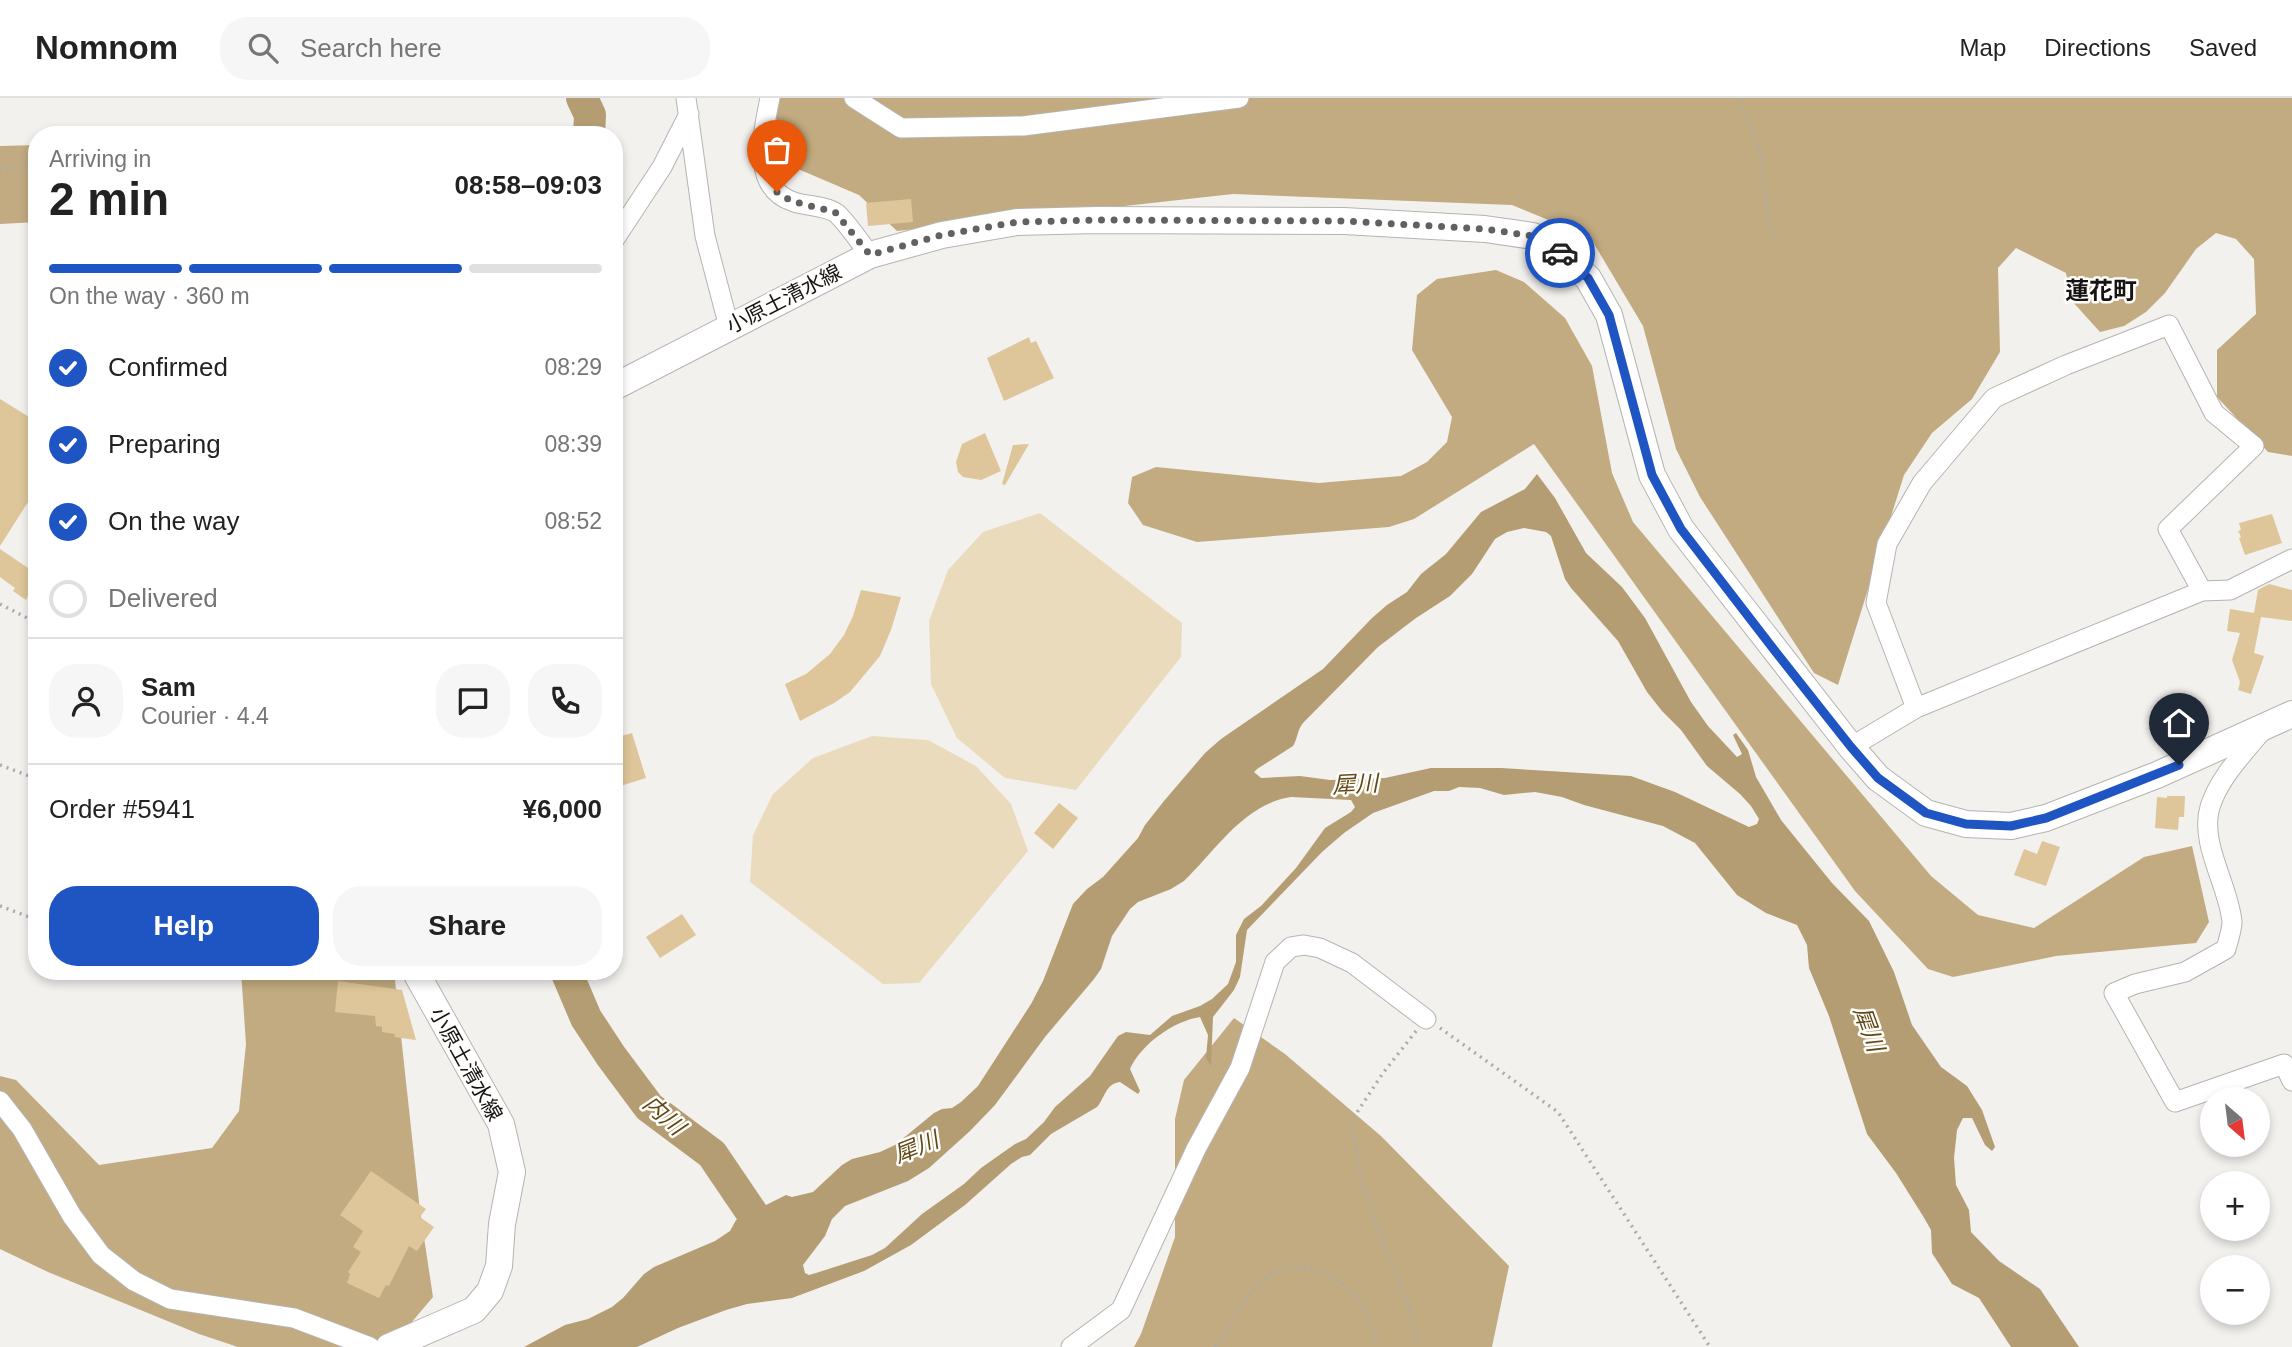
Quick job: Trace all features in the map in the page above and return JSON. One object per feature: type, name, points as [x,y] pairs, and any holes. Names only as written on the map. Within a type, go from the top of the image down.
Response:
[{"type":"main road","name":"小原土清水線","points":[[623,382],[870,255],[942,235],[1017,222],[1344,221],[1485,229],[1533,236],[1562,254],[1588,278],[1609,315],[1652,475],[1681,529],[1851,747],[1878,778],[1926,813],[1966,824],[2011,826],[2046,818],[2157,775],[2292,714]]},
{"type":"main road","name":"小原土清水線","points":[[389,1347],[474,1310],[490,1291],[499,1266],[502,1224],[512,1172],[501,1124],[420,980]]},
{"type":"street","points":[[769,98],[764,131],[763,169],[777,192],[791,201],[835,212],[870,255]]},
{"type":"street","points":[[854,98],[901,128],[1023,126],[1239,98]]},
{"type":"street","points":[[623,226],[662,167],[687,106]]},
{"type":"street","points":[[687,106],[705,236],[729,327]]},
{"type":"street","points":[[1916,708],[1876,603],[1887,544],[1922,483],[1994,398],[2066,365],[2169,325],[2214,413],[2254,446],[2168,529],[2202,590]]},
{"type":"street","points":[[1851,747],[1916,708],[2202,590],[2230,590],[2292,559]]},
{"type":"street","points":[[2267,724],[2224,778],[2209,808],[2208,838],[2232,924],[2226,948],[2185,972],[2135,984],[2113,993],[2175,1102],[2284,1064],[2292,1082]]},
{"type":"street","points":[[1071,1347],[1121,1310],[1196,1149],[1240,1068],[1275,962],[1291,947],[1304,945],[1320,948],[1352,963],[1426,1019]]},
{"type":"street","points":[[0,1101],[22,1129],[72,1216],[101,1255],[134,1281],[170,1299],[294,1318],[370,1347]]},
{"type":"path","points":[[1739,98],[1760,155],[1770,230],[1774,241]]},
{"type":"path","points":[[0,170],[28,165]]},
{"type":"path","points":[[0,604],[28,618]]},
{"type":"path","points":[[0,765],[28,776]]},
{"type":"path","points":[[0,906],[28,917]]},
{"type":"path","points":[[1418,1347],[1411,1312],[1376,1224],[1359,1171],[1352,1120],[1383,1073],[1426,1019],[1558,1112],[1710,1347]]},
{"type":"path","points":[[1215,1347],[1254,1290],[1271,1274],[1295,1266],[1340,1281],[1357,1299],[1371,1325],[1378,1347]]},
{"type":"shaded area","points":[[767,98],[2292,98],[2292,456],[2268,452],[2217,397],[2217,350],[2256,314],[2254,259],[2236,239],[2216,233],[2196,249],[2165,293],[2146,312],[2124,326],[2100,332],[2072,301],[2066,273],[2016,248],[1998,268],[2000,352],[1972,399],[1932,433],[1904,475],[1838,685],[1814,673],[1700,497],[1676,449],[1643,326],[1590,237],[1512,205],[1233,194],[897,231],[859,195],[791,166],[771,102]]},
{"type":"shaded area","points":[[28,145],[28,222],[0,224],[0,146]]},
{"type":"shaded area","points":[[1496,270],[1524,282],[1565,318],[1592,366],[1612,473],[1633,522],[1931,876],[1978,915],[2034,928],[2144,857],[2192,846],[2209,922],[2196,943],[2056,956],[1953,977],[1928,969],[1855,891],[1534,444],[1414,519],[1389,527],[1197,542],[1143,525],[1128,503],[1132,477],[1156,467],[1319,483],[1401,476],[1427,462],[1447,442],[1452,417],[1412,350],[1417,295],[1437,279]]},
{"type":"shaded area","points":[[1040,513],[1182,623],[1181,657],[1076,790],[1005,778],[957,738],[931,684],[929,621],[948,570],[983,532]]},
{"type":"shaded area","points":[[872,736],[928,740],[976,766],[1011,804],[1028,851],[919,983],[883,984],[750,882],[753,835],[773,794],[813,758]]},
{"type":"shaded area","points":[[242,980],[395,980],[420,1211],[433,1297],[394,1343],[376,1347],[238,1347],[199,1334],[48,1272],[0,1249],[0,1076],[16,1080],[99,1165],[212,1148],[239,1111],[246,1044]]},
{"type":"shaded area","points":[[1234,1018],[1285,1054],[1381,1136],[1509,1266],[1492,1347],[1134,1347],[1175,1237],[1175,1119],[1184,1080]]},
{"type":"water","name":"犀川","points":[[1537,474],[1555,498],[1586,553],[1622,587],[1645,618],[1691,702],[1708,726],[1737,757],[1742,754],[1733,735],[1736,733],[1748,750],[1756,777],[1781,820],[1832,883],[1869,921],[1894,972],[1912,1025],[1941,1067],[1967,1086],[1982,1110],[1995,1147],[1992,1151],[1985,1145],[1972,1118],[1963,1118],[1957,1130],[1954,1158],[1956,1185],[1969,1210],[1971,1232],[1999,1261],[2040,1289],[2079,1347],[2011,1347],[1979,1298],[1952,1284],[1932,1253],[1931,1230],[1896,1173],[1867,1134],[1829,1016],[1809,968],[1807,945],[1797,925],[1766,913],[1737,895],[1695,843],[1663,826],[1562,797],[1535,792],[1504,795],[1480,788],[1459,787],[1449,791],[1434,791],[1373,813],[1322,852],[1247,930],[1240,977],[1234,990],[1213,1017],[1211,1066],[1206,1058],[1208,1035],[1200,1017],[1169,1029],[1142,1051],[1130,1069],[1140,1091],[1138,1094],[1120,1082],[1111,1085],[1097,1107],[1051,1134],[1030,1155],[1011,1164],[965,1205],[911,1245],[864,1271],[792,1298],[747,1304],[726,1310],[637,1347],[524,1347],[565,1325],[588,1319],[612,1307],[654,1267],[715,1241],[730,1231],[736,1220],[786,1195],[792,1197],[813,1192],[842,1165],[895,1145],[934,1113],[952,1108],[961,1102],[978,1086],[1031,1004],[1043,981],[1073,904],[1103,877],[1138,838],[1145,825],[1205,753],[1221,739],[1323,669],[1372,618],[1407,592],[1421,574],[1446,554],[1481,512],[1525,489]],"holes":[[[1524,528],[1546,532],[1551,536],[1565,579],[1571,588],[1618,641],[1647,692],[1681,730],[1707,766],[1751,806],[1759,819],[1757,824],[1749,827],[1675,792],[1631,776],[1501,768],[1431,768],[1385,778],[1330,780],[1300,776],[1261,778],[1254,772],[1293,746],[1303,723],[1378,647],[1450,596],[1472,574],[1495,539],[1507,532]],[[1291,797],[1351,800],[1355,807],[1325,828],[1296,868],[1261,906],[1244,919],[1236,935],[1236,962],[1228,984],[1200,1006],[1172,1016],[1150,1035],[1126,1032],[1118,1036],[1090,1076],[1055,1107],[1026,1139],[981,1168],[964,1184],[922,1214],[885,1248],[872,1255],[816,1273],[805,1273],[803,1265],[825,1236],[832,1219],[845,1206],[908,1181],[929,1168],[995,1105],[1045,1037],[1101,969],[1112,936],[1130,909],[1138,902],[1184,881],[1245,818],[1274,801]]]},
{"type":"building","points":[[911,199],[913,222],[868,226],[866,203]]},
{"type":"building","points":[[1029,337],[1031,343],[1036,341],[1054,378],[1004,401],[987,358]]},
{"type":"building","points":[[0,399],[28,416],[28,502],[0,546]]},
{"type":"building","points":[[985,433],[1001,471],[981,480],[963,477],[958,472],[956,462],[962,444]]},
{"type":"building","points":[[1029,444],[1005,485],[1002,484],[1013,445]]},
{"type":"building","points":[[2272,514],[2282,543],[2245,555],[2239,538],[2239,523]]},
{"type":"building","points":[[0,549],[28,568],[26,600],[13,591],[15,588],[0,577]]},
{"type":"building","points":[[2269,584],[2292,590],[2292,621],[2261,617],[2254,653],[2264,656],[2251,694],[2238,690],[2240,682],[2232,660],[2240,633],[2227,631],[2230,609],[2254,613],[2258,590]]},
{"type":"building","points":[[861,590],[901,597],[880,656],[850,692],[800,721],[785,684],[806,674],[830,654],[844,635]]},
{"type":"building","points":[[632,733],[646,778],[623,785],[623,736]]},
{"type":"building","points":[[2185,796],[2184,817],[2179,817],[2178,830],[2155,828],[2157,797]]},
{"type":"building","points":[[1059,803],[1078,818],[1053,849],[1034,833]]},
{"type":"building","points":[[2042,841],[2060,847],[2046,886],[2014,875],[2024,849],[2037,854]]},
{"type":"building","points":[[682,914],[696,935],[660,958],[646,937]]},
{"type":"building","points":[[338,981],[402,990],[416,1040],[394,1037],[395,1034],[382,1032],[382,1027],[376,1026],[375,1016],[335,1012]]},
{"type":"building","points":[[371,1171],[426,1209],[420,1217],[434,1227],[417,1251],[409,1246],[389,1286],[386,1285],[379,1298],[347,1283],[350,1274],[348,1272],[361,1252],[353,1247],[363,1231],[340,1215]]},
{"type":"waterway","name":"内川","points":[[582,98],[590,115],[589,126]]},
{"type":"waterway","name":"内川","points":[[570,980],[586,1018],[649,1107],[712,1154],[775,1247]]},
{"type":"way so far","points":[[777,192],[791,201],[835,212],[870,255],[942,235],[1017,222],[1097,220],[1344,221],[1485,229],[1533,236],[1560,253]]},
{"type":"district","name":"蓮花町","points":[[2101,291]]},
{"type":"route","points":[[1560,253],[1588,278],[1609,315],[1652,475],[1681,529],[1878,778],[1926,813],[1966,824],[2011,826],[2046,818],[2179,765]]}]
